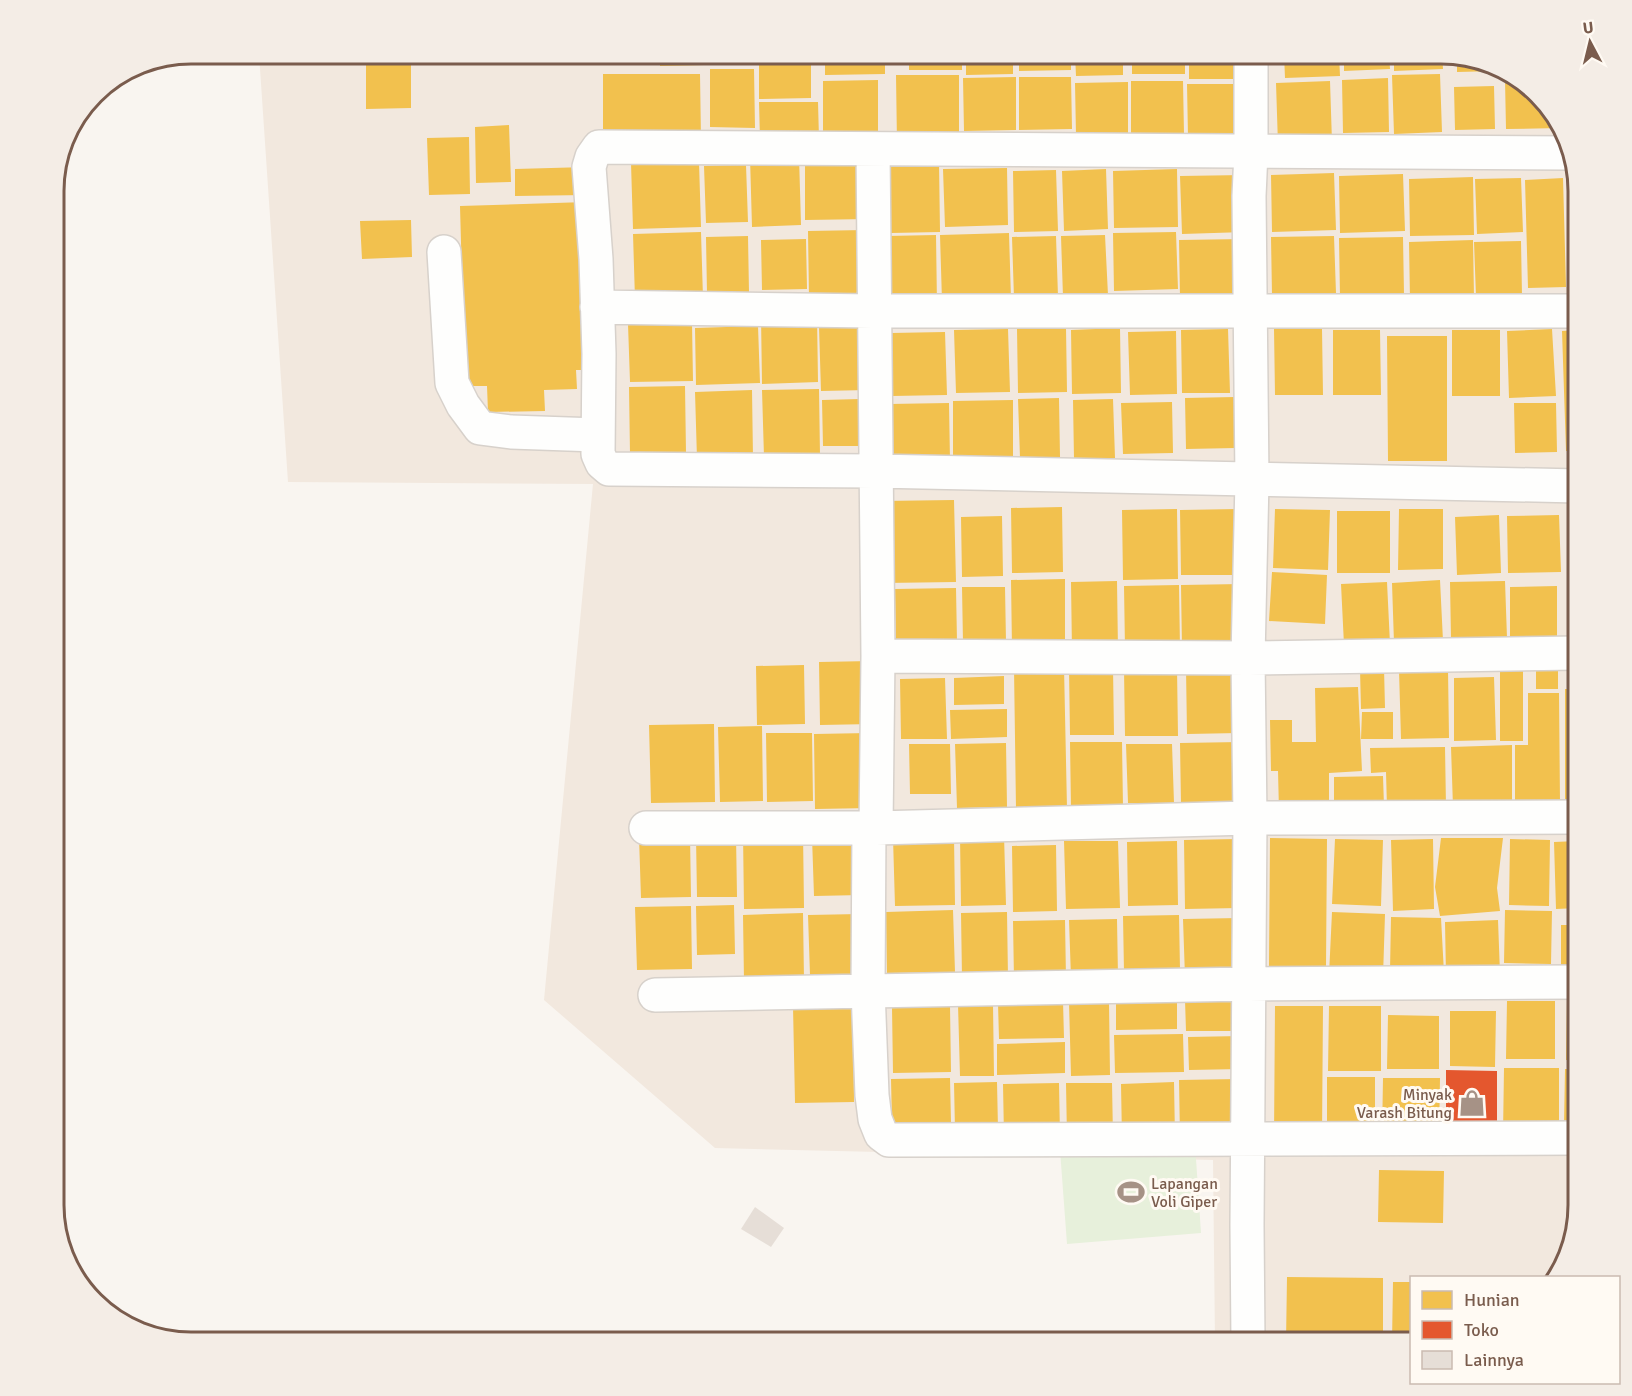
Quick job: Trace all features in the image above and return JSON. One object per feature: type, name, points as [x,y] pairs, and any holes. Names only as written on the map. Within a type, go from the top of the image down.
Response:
[{"type":"street","points":[[1248,1332],[1250,818],[1248,658],[1252,480],[1249,196],[1251,64]]},
{"type":"street","points":[[1562,153],[599,147],[589,167],[597,307],[598,454],[609,469],[874,471],[1568,486]]},
{"type":"street","points":[[873,149],[874,471],[878,656],[868,990],[872,1095],[875,1119],[881,1134],[889,1140],[1568,1138]]},
{"type":"street","points":[[444,252],[452,384],[463,405],[480,428],[511,432],[597,435]]},
{"type":"street","points":[[597,307],[873,311],[1568,311]]},
{"type":"street","points":[[878,656],[1248,658],[1568,653]]},
{"type":"street","points":[[646,828],[872,828],[1250,818],[1568,818]]},
{"type":"street","points":[[655,995],[1248,984],[1568,982]]},
{"type":"shaded area","points":[[1441,64],[1474,69],[1504,81],[1524,96],[1546,121],[1561,150],[1568,191],[1568,1205],[1563,1238],[1551,1268],[1545,1276],[1410,1276],[1410,1332],[1215,1332],[1213,1160],[715,1148],[544,1000],[593,484],[288,482],[260,65]]},
{"type":"green space","name":"Lapangan Voli Giper","points":[[1195,1144],[1201,1233],[1067,1244],[1060,1150]]},
{"type":"building: Hunian","points":[[825,64],[885,64],[885,74],[825,75]]},
{"type":"building: Hunian","points":[[909,64],[962,64],[962,70],[909,70]]},
{"type":"building: Hunian","points":[[966,64],[1013,64],[1013,74],[966,75]]},
{"type":"building: Hunian","points":[[1019,64],[1071,64],[1071,70],[1019,71]]},
{"type":"building: Hunian","points":[[1075,64],[1123,64],[1123,75],[1076,76]]},
{"type":"building: Hunian","points":[[1132,64],[1185,64],[1185,74],[1132,74]]},
{"type":"building: Hunian","points":[[1189,64],[1237,64],[1237,79],[1189,79]]},
{"type":"building: Hunian","points":[[1284,64],[1339,64],[1340,76],[1285,78]]},
{"type":"building: Hunian","points":[[1344,64],[1390,64],[1390,69],[1344,71]]},
{"type":"building: Hunian","points":[[1394,64],[1443,64],[1443,69],[1394,71]]},
{"type":"building: Hunian","points":[[366,65],[411,65],[411,108],[366,109]]},
{"type":"building: Hunian","points":[[660,65],[704,65],[704,65]]},
{"type":"building: Hunian","points":[[759,65],[811,65],[811,98],[759,99]]},
{"type":"building: Hunian","points":[[1457,66],[1481,71],[1457,72]]},
{"type":"building: Hunian","points":[[710,69],[754,69],[755,128],[710,127]]},
{"type":"building: Hunian","points":[[603,74],[700,74],[701,140],[603,141]]},
{"type":"building: Hunian","points":[[1440,74],[1442,132],[1394,134],[1392,75]]},
{"type":"building: Hunian","points":[[896,75],[959,75],[959,144],[897,144]]},
{"type":"building: Hunian","points":[[1016,77],[1016,130],[964,131],[963,78]]},
{"type":"building: Hunian","points":[[1019,77],[1071,77],[1072,129],[1019,130]]},
{"type":"building: Hunian","points":[[1388,78],[1389,132],[1343,133],[1342,80]]},
{"type":"building: Hunian","points":[[878,80],[878,142],[823,143],[823,81]]},
{"type":"building: Hunian","points":[[1131,81],[1183,81],[1184,134],[1131,134]]},
{"type":"building: Hunian","points":[[1330,81],[1332,142],[1278,145],[1276,83]]},
{"type":"building: Hunian","points":[[1128,82],[1128,135],[1076,135],[1075,83]]},
{"type":"building: Hunian","points":[[1505,82],[1530,102],[1550,128],[1506,129]]},
{"type":"building: Hunian","points":[[1187,84],[1240,84],[1241,137],[1188,137]]},
{"type":"building: Hunian","points":[[1494,86],[1495,129],[1455,130],[1454,87]]},
{"type":"building: Hunian","points":[[759,102],[818,102],[819,139],[760,140]]},
{"type":"building: Hunian","points":[[509,125],[511,182],[476,183],[475,127]]},
{"type":"building: Hunian","points":[[469,137],[470,194],[429,195],[427,138]]},
{"type":"building: Hunian","points":[[799,156],[801,225],[752,227],[750,157]]},
{"type":"building: Hunian","points":[[868,161],[870,219],[805,220],[805,163]]},
{"type":"building: Hunian","points":[[699,162],[701,227],[633,229],[631,163]]},
{"type":"building: Hunian","points":[[939,162],[940,232],[891,233],[890,163]]},
{"type":"building: Hunian","points":[[746,165],[748,222],[706,223],[704,166]]},
{"type":"building: Hunian","points":[[587,167],[587,195],[515,196],[515,169]]},
{"type":"building: Hunian","points":[[1007,168],[1008,225],[945,227],[943,169]]},
{"type":"building: Hunian","points":[[1106,169],[1108,229],[1064,231],[1062,171]]},
{"type":"building: Hunian","points":[[1177,169],[1178,227],[1114,228],[1113,171]]},
{"type":"building: Hunian","points":[[1056,170],[1058,231],[1014,232],[1013,171]]},
{"type":"building: Hunian","points":[[1334,173],[1336,230],[1272,232],[1271,175]]},
{"type":"building: Hunian","points":[[1403,174],[1405,231],[1340,233],[1339,176]]},
{"type":"building: Hunian","points":[[1244,175],[1245,232],[1182,234],[1180,176]]},
{"type":"building: Hunian","points":[[1473,177],[1474,235],[1410,236],[1409,179]]},
{"type":"building: Hunian","points":[[1521,178],[1523,232],[1477,234],[1475,179]]},
{"type":"building: Hunian","points":[[1563,178],[1566,287],[1528,288],[1525,180]]},
{"type":"building: Hunian","points":[[586,202],[590,370],[576,370],[577,389],[544,390],[545,411],[488,412],[487,386],[465,386],[460,206]]},
{"type":"building: Hunian","points":[[411,220],[412,257],[362,259],[360,221]]},
{"type":"building: Hunian","points":[[865,230],[866,297],[809,298],[808,231]]},
{"type":"building: Hunian","points":[[701,232],[703,298],[635,299],[633,234]]},
{"type":"building: Hunian","points":[[1176,232],[1178,289],[1114,291],[1113,233]]},
{"type":"building: Hunian","points":[[1009,233],[1011,299],[942,301],[940,235]]},
{"type":"building: Hunian","points":[[936,235],[937,305],[888,307],[887,236]]},
{"type":"building: Hunian","points":[[1105,235],[1108,295],[1063,297],[1061,236]]},
{"type":"building: Hunian","points":[[748,236],[749,293],[707,293],[706,237]]},
{"type":"building: Hunian","points":[[1056,236],[1058,296],[1014,298],[1012,237]]},
{"type":"building: Hunian","points":[[1334,236],[1336,293],[1272,295],[1271,237]]},
{"type":"building: Hunian","points":[[1403,237],[1404,294],[1340,296],[1339,238]]},
{"type":"building: Hunian","points":[[806,239],[807,289],[762,290],[761,240]]},
{"type":"building: Hunian","points":[[1243,239],[1244,296],[1180,297],[1179,240]]},
{"type":"building: Hunian","points":[[1473,240],[1474,297],[1410,299],[1409,242]]},
{"type":"building: Hunian","points":[[1521,241],[1522,295],[1476,296],[1474,242]]},
{"type":"building: Hunian","points":[[817,315],[818,382],[762,384],[761,316]]},
{"type":"building: Hunian","points":[[692,323],[693,381],[630,382],[628,324]]},
{"type":"building: Hunian","points":[[758,326],[760,383],[696,385],[695,328]]},
{"type":"building: Hunian","points":[[868,326],[868,390],[821,391],[819,327]]},
{"type":"building: Hunian","points":[[1066,328],[1067,392],[1018,393],[1017,329]]},
{"type":"building: Hunian","points":[[1120,328],[1121,393],[1072,394],[1071,330]]},
{"type":"building: Hunian","points":[[1008,329],[1010,392],[956,393],[954,330]]},
{"type":"building: Hunian","points":[[1228,329],[1230,393],[1182,393],[1181,330]]},
{"type":"building: Hunian","points":[[1274,329],[1322,329],[1323,395],[1275,395]]},
{"type":"building: Hunian","points":[[1552,329],[1556,396],[1509,398],[1507,331]]},
{"type":"building: Hunian","points":[[1333,330],[1380,330],[1381,395],[1333,395]]},
{"type":"building: Hunian","points":[[1452,330],[1500,330],[1500,396],[1452,396]]},
{"type":"building: Hunian","points":[[1176,331],[1177,394],[1130,395],[1128,332]]},
{"type":"building: Hunian","points":[[1562,331],[1568,331],[1568,451],[1566,451]]},
{"type":"building: Hunian","points":[[945,332],[947,395],[892,396],[891,333]]},
{"type":"building: Hunian","points":[[1387,336],[1447,336],[1447,461],[1388,461]]},
{"type":"building: Hunian","points":[[685,386],[686,453],[630,454],[629,387]]},
{"type":"building: Hunian","points":[[819,389],[820,456],[764,457],[762,390]]},
{"type":"building: Hunian","points":[[752,390],[753,458],[697,459],[695,392]]},
{"type":"building: Hunian","points":[[1235,397],[1236,448],[1186,449],[1185,398]]},
{"type":"building: Hunian","points":[[1059,398],[1060,457],[1020,458],[1018,399]]},
{"type":"building: Hunian","points":[[860,399],[861,446],[823,446],[822,400]]},
{"type":"building: Hunian","points":[[1113,399],[1115,458],[1074,459],[1073,400]]},
{"type":"building: Hunian","points":[[1013,400],[1013,458],[953,458],[953,401]]},
{"type":"building: Hunian","points":[[1172,402],[1173,453],[1123,454],[1121,403]]},
{"type":"building: Hunian","points":[[949,403],[950,461],[890,462],[889,404]]},
{"type":"building: Hunian","points":[[1514,403],[1556,403],[1557,452],[1515,453]]},
{"type":"building: Hunian","points":[[954,500],[956,582],[884,583],[882,501]]},
{"type":"building: Hunian","points":[[1062,507],[1063,572],[1012,573],[1011,508]]},
{"type":"building: Hunian","points":[[1177,509],[1178,579],[1123,580],[1122,510]]},
{"type":"building: Hunian","points":[[1238,509],[1239,575],[1181,575],[1180,510]]},
{"type":"building: Hunian","points":[[1275,509],[1330,510],[1328,570],[1273,568]]},
{"type":"building: Hunian","points":[[1399,509],[1443,509],[1443,569],[1398,570]]},
{"type":"building: Hunian","points":[[1337,511],[1390,511],[1390,573],[1337,573]]},
{"type":"building: Hunian","points":[[1499,515],[1501,573],[1457,575],[1455,517]]},
{"type":"building: Hunian","points":[[1559,515],[1561,572],[1508,573],[1507,516]]},
{"type":"building: Hunian","points":[[1002,516],[1003,576],[962,577],[961,517]]},
{"type":"building: Hunian","points":[[1272,572],[1327,575],[1325,624],[1269,621]]},
{"type":"building: Hunian","points":[[1065,579],[1065,648],[1012,649],[1011,580]]},
{"type":"building: Hunian","points":[[1440,580],[1443,641],[1394,643],[1392,583]]},
{"type":"building: Hunian","points":[[1117,581],[1118,651],[1072,652],[1071,582]]},
{"type":"building: Hunian","points":[[1505,581],[1507,638],[1451,639],[1450,582]]},
{"type":"building: Hunian","points":[[1387,582],[1390,644],[1344,645],[1341,584]]},
{"type":"building: Hunian","points":[[1241,584],[1243,648],[1182,649],[1181,585]]},
{"type":"building: Hunian","points":[[1179,585],[1180,649],[1125,649],[1124,586]]},
{"type":"building: Hunian","points":[[1557,586],[1557,641],[1510,642],[1510,587]]},
{"type":"building: Hunian","points":[[962,587],[1005,587],[1006,642],[963,643]]},
{"type":"building: Hunian","points":[[956,588],[957,642],[896,643],[895,589]]},
{"type":"building: Hunian","points":[[872,661],[873,724],[820,725],[819,662]]},
{"type":"building: Hunian","points":[[804,665],[805,724],[757,725],[756,666]]},
{"type":"building: Hunian","points":[[1536,666],[1558,666],[1558,689],[1536,689]]},
{"type":"building: Hunian","points":[[1064,667],[1067,808],[1016,809],[1014,668]]},
{"type":"building: Hunian","points":[[1113,667],[1114,735],[1070,735],[1069,668]]},
{"type":"building: Hunian","points":[[1238,667],[1239,733],[1187,734],[1186,668]]},
{"type":"building: Hunian","points":[[1177,668],[1178,736],[1125,736],[1124,669]]},
{"type":"building: Hunian","points":[[1384,668],[1385,708],[1361,709],[1360,669]]},
{"type":"building: Hunian","points":[[1500,668],[1523,668],[1523,741],[1500,741]]},
{"type":"building: Hunian","points":[[1399,670],[1448,670],[1449,738],[1401,739]]},
{"type":"building: Hunian","points":[[1004,676],[1004,704],[954,705],[954,678]]},
{"type":"building: Hunian","points":[[1494,677],[1496,740],[1454,741],[1454,678]]},
{"type":"building: Hunian","points":[[945,678],[947,739],[901,739],[900,679]]},
{"type":"building: Hunian","points":[[1358,687],[1362,771],[1329,773],[1329,810],[1279,811],[1278,771],[1271,771],[1270,720],[1292,720],[1292,742],[1316,742],[1315,688]]},
{"type":"building: Hunian","points":[[1565,689],[1568,689],[1568,805],[1565,805]]},
{"type":"building: Hunian","points":[[1528,693],[1559,693],[1560,803],[1515,805],[1515,745],[1528,745]]},
{"type":"building: Hunian","points":[[1007,709],[1007,737],[951,739],[950,710]]},
{"type":"building: Hunian","points":[[1362,712],[1393,712],[1393,739],[1361,739]]},
{"type":"building: Hunian","points":[[714,724],[715,802],[651,803],[649,725]]},
{"type":"building: Hunian","points":[[762,726],[763,801],[720,802],[718,727]]},
{"type":"building: Hunian","points":[[766,733],[812,733],[813,801],[767,802]]},
{"type":"building: Hunian","points":[[869,733],[871,808],[815,809],[814,734]]},
{"type":"building: Hunian","points":[[1070,742],[1122,742],[1123,807],[1071,808]]},
{"type":"building: Hunian","points":[[1240,742],[1241,803],[1181,804],[1180,743]]},
{"type":"building: Hunian","points":[[1006,743],[1007,807],[957,808],[955,744]]},
{"type":"building: Hunian","points":[[909,744],[950,744],[951,794],[910,794]]},
{"type":"building: Hunian","points":[[1126,744],[1172,744],[1174,803],[1128,803]]},
{"type":"building: Hunian","points":[[1512,745],[1512,805],[1453,807],[1451,747]]},
{"type":"building: Hunian","points":[[1445,747],[1446,807],[1387,808],[1386,772],[1371,773],[1370,748]]},
{"type":"building: Hunian","points":[[1383,776],[1384,806],[1334,807],[1334,777]]},
{"type":"building: Hunian","points":[[803,832],[804,908],[744,909],[743,833]]},
{"type":"building: Hunian","points":[[736,835],[737,897],[697,897],[696,837]]},
{"type":"building: Hunian","points":[[1004,835],[1006,905],[961,906],[960,836]]},
{"type":"building: Hunian","points":[[690,836],[691,897],[641,898],[639,837]]},
{"type":"building: Hunian","points":[[812,837],[861,837],[862,895],[814,896]]},
{"type":"building: Hunian","points":[[954,837],[955,905],[895,906],[893,838]]},
{"type":"building: Hunian","points":[[1270,838],[1327,839],[1326,966],[1269,966]]},
{"type":"building: Hunian","points":[[1441,838],[1503,838],[1497,888],[1500,911],[1440,916],[1435,887]]},
{"type":"building: Hunian","points":[[1237,839],[1239,908],[1185,909],[1184,840]]},
{"type":"building: Hunian","points":[[1335,839],[1383,840],[1381,906],[1332,904]]},
{"type":"building: Hunian","points":[[1433,839],[1434,909],[1393,911],[1391,840]]},
{"type":"building: Hunian","points":[[1510,839],[1550,840],[1549,906],[1509,905]]},
{"type":"building: Hunian","points":[[1064,841],[1118,841],[1120,908],[1066,909]]},
{"type":"building: Hunian","points":[[1177,841],[1178,905],[1128,906],[1127,842]]},
{"type":"building: Hunian","points":[[1568,841],[1568,908],[1556,909],[1554,842]]},
{"type":"building: Hunian","points":[[1056,845],[1057,911],[1013,912],[1012,846]]},
{"type":"building: Hunian","points":[[734,905],[735,954],[697,955],[696,906]]},
{"type":"building: Hunian","points":[[691,906],[692,969],[637,970],[635,907]]},
{"type":"building: Hunian","points":[[953,910],[955,972],[887,973],[886,912]]},
{"type":"building: Hunian","points":[[1505,910],[1552,911],[1551,964],[1504,963]]},
{"type":"building: Hunian","points":[[1007,912],[1008,978],[962,978],[961,913]]},
{"type":"building: Hunian","points":[[1332,912],[1385,914],[1383,977],[1329,975]]},
{"type":"building: Hunian","points":[[803,913],[804,980],[744,981],[743,915]]},
{"type":"building: Hunian","points":[[860,914],[861,975],[810,975],[808,915]]},
{"type":"building: Hunian","points":[[1179,915],[1180,970],[1124,972],[1123,916]]},
{"type":"building: Hunian","points":[[1391,917],[1441,918],[1444,973],[1390,971]]},
{"type":"building: Hunian","points":[[1239,918],[1240,976],[1185,977],[1183,919]]},
{"type":"building: Hunian","points":[[1117,919],[1118,977],[1071,978],[1069,920]]},
{"type":"building: Hunian","points":[[1065,920],[1066,979],[1014,980],[1013,921]]},
{"type":"building: Hunian","points":[[1498,920],[1500,974],[1446,976],[1445,922]]},
{"type":"building: Hunian","points":[[1561,925],[1568,925],[1568,976],[1561,976]]},
{"type":"building: Hunian","points":[[1241,999],[1241,1031],[1186,1031],[1185,1000]]},
{"type":"building: Hunian","points":[[1567,1000],[1568,1000],[1568,1060],[1566,1060]]},
{"type":"building: Hunian","points":[[1063,1001],[1064,1038],[999,1039],[998,1003]]},
{"type":"building: Hunian","points":[[1177,1001],[1177,1029],[1116,1030],[1116,1002]]},
{"type":"building: Hunian","points":[[1507,1001],[1555,1001],[1555,1059],[1506,1059]]},
{"type":"building: Hunian","points":[[1069,1002],[1109,1002],[1110,1075],[1071,1076]]},
{"type":"building: Hunian","points":[[853,1004],[854,1102],[795,1103],[793,1006]]},
{"type":"building: Hunian","points":[[958,1004],[993,1004],[994,1076],[960,1076]]},
{"type":"building: Hunian","points":[[950,1006],[951,1072],[893,1073],[892,1007]]},
{"type":"building: Hunian","points":[[1275,1006],[1323,1006],[1322,1136],[1274,1136]]},
{"type":"building: Hunian","points":[[1329,1006],[1381,1006],[1381,1071],[1328,1071]]},
{"type":"building: Hunian","points":[[1450,1011],[1496,1011],[1495,1067],[1450,1066]]},
{"type":"building: Hunian","points":[[1388,1015],[1439,1016],[1439,1069],[1387,1069]]},
{"type":"building: Hunian","points":[[1183,1034],[1184,1072],[1115,1073],[1114,1035]]},
{"type":"building: Hunian","points":[[1241,1036],[1241,1069],[1189,1070],[1188,1037]]},
{"type":"building: Hunian","points":[[1065,1042],[1065,1073],[997,1075],[997,1044]]},
{"type":"building: Hunian","points":[[1504,1068],[1559,1068],[1559,1134],[1503,1134]]},
{"type":"building: Hunian","points":[[1565,1069],[1568,1069],[1568,1126],[1564,1126]]},
{"type":"building: Hunian","points":[[1327,1077],[1375,1077],[1375,1136],[1327,1136]]},
{"type":"building: Hunian","points":[[950,1078],[951,1123],[892,1124],[891,1079]]},
{"type":"building: Hunian","points":[[1383,1078],[1440,1078],[1439,1136],[1382,1136]]},
{"type":"building: Hunian","points":[[1238,1079],[1239,1136],[1180,1137],[1179,1080]]},
{"type":"building: Hunian","points":[[997,1082],[998,1129],[955,1130],[954,1083]]},
{"type":"building: Hunian","points":[[1174,1082],[1175,1138],[1122,1139],[1121,1084]]},
{"type":"building: Hunian","points":[[1059,1083],[1060,1136],[1004,1137],[1003,1084]]},
{"type":"building: Hunian","points":[[1066,1083],[1112,1083],[1113,1137],[1067,1138]]},
{"type":"building: Hunian","points":[[1379,1170],[1444,1171],[1443,1223],[1378,1222]]},
{"type":"building: Hunian","points":[[1287,1277],[1383,1278],[1383,1332],[1286,1332]]},
{"type":"building: Hunian","points":[[1393,1282],[1410,1282],[1410,1332],[1392,1332]]},
{"type":"building: Toko","name":"Minyak Varash Bitung","points":[[1446,1070],[1497,1071],[1497,1135],[1446,1134]]},
{"type":"building: Lainnya","points":[[755,1207],[784,1228],[771,1247],[741,1229]]},
{"type":"place","name":"Minyak Varash Bitung","points":[[1472,1103]]},
{"type":"place","name":"Lapangan Voli Giper","points":[[1131,1192]]}]
